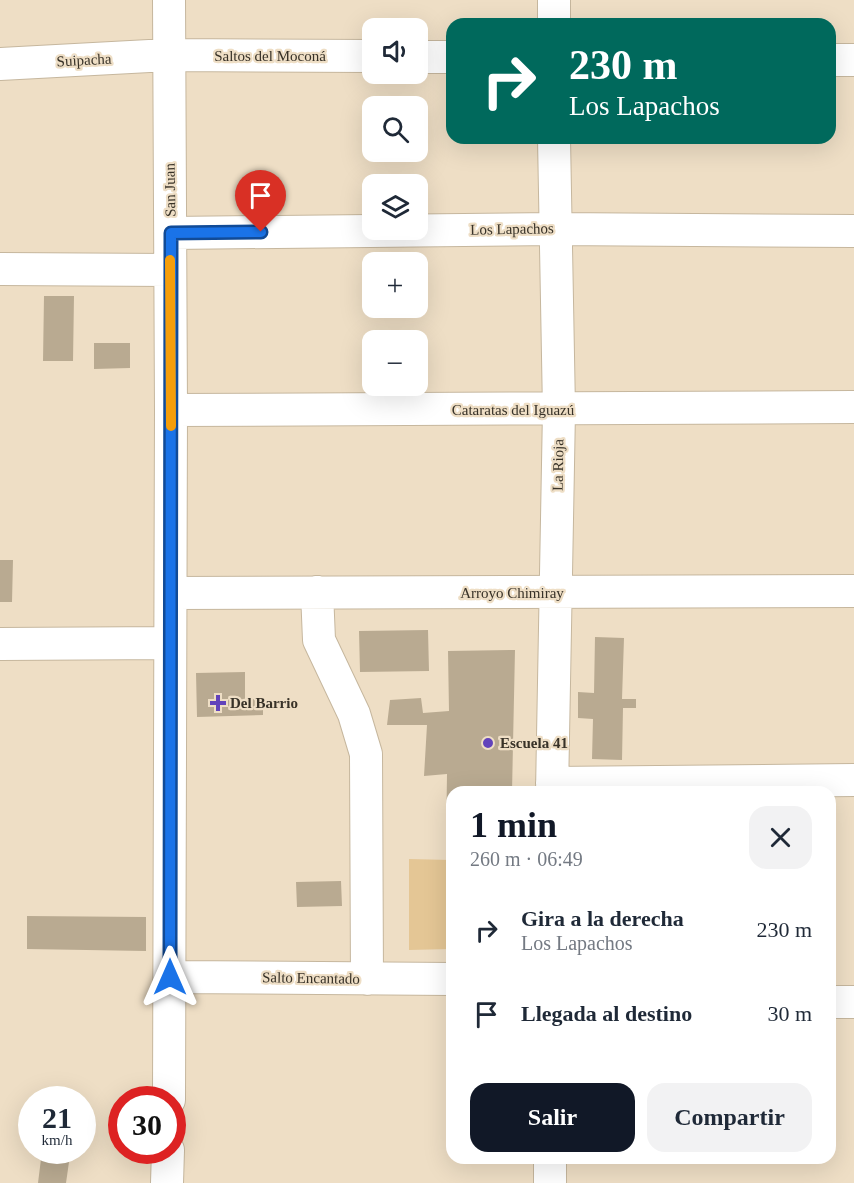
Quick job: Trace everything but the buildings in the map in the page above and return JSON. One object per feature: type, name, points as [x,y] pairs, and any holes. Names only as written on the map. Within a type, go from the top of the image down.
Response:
[{"type":"street","name":"San Juan","points":[[169,0],[171,233],[169,1086]]},
{"type":"street","points":[[554,0],[554,18]]},
{"type":"street","name":"Saltos del Moconá","points":[[168,55],[362,56]]},
{"type":"street","name":"Suipacha","points":[[0,64],[168,55]]},
{"type":"street","points":[[428,57],[446,57]]},
{"type":"street","points":[[836,60],[854,60]]},
{"type":"street","name":"La Rioja","points":[[552,786],[559,410],[554,144]]},
{"type":"street","name":"Los Lapachos","points":[[171,233],[555,229],[854,231]]},
{"type":"street","points":[[0,269],[170,270]]},
{"type":"street","name":"Cataratas del Iguazú","points":[[171,410],[854,407]]},
{"type":"street","name":"Arroyo Chimiray","points":[[171,593],[854,591]]},
{"type":"street","points":[[317,592],[320,640],[354,714],[366,754],[367,979]]},
{"type":"street","points":[[0,644],[170,644]]},
{"type":"street","points":[[628,786],[854,780]]},
{"type":"street","name":"Salto Encantado","points":[[170,977],[446,979]]},
{"type":"street","points":[[836,1002],[854,1002]]},
{"type":"street","points":[[167,1183],[168,1164]]},
{"type":"street","points":[[550,1164],[550,1183]]},
{"type":"shaded area","points":[[409,859],[446,860],[446,949],[409,950]]},
{"type":"slow traffic","points":[[170,260],[171,426]]},
{"type":"place","name":"Del Barrio","points":[[218,703]]},
{"type":"place","name":"Escuela 41","points":[[488,743]]},
{"type":"route","points":[[170,977],[171,233],[261,232]]}]
